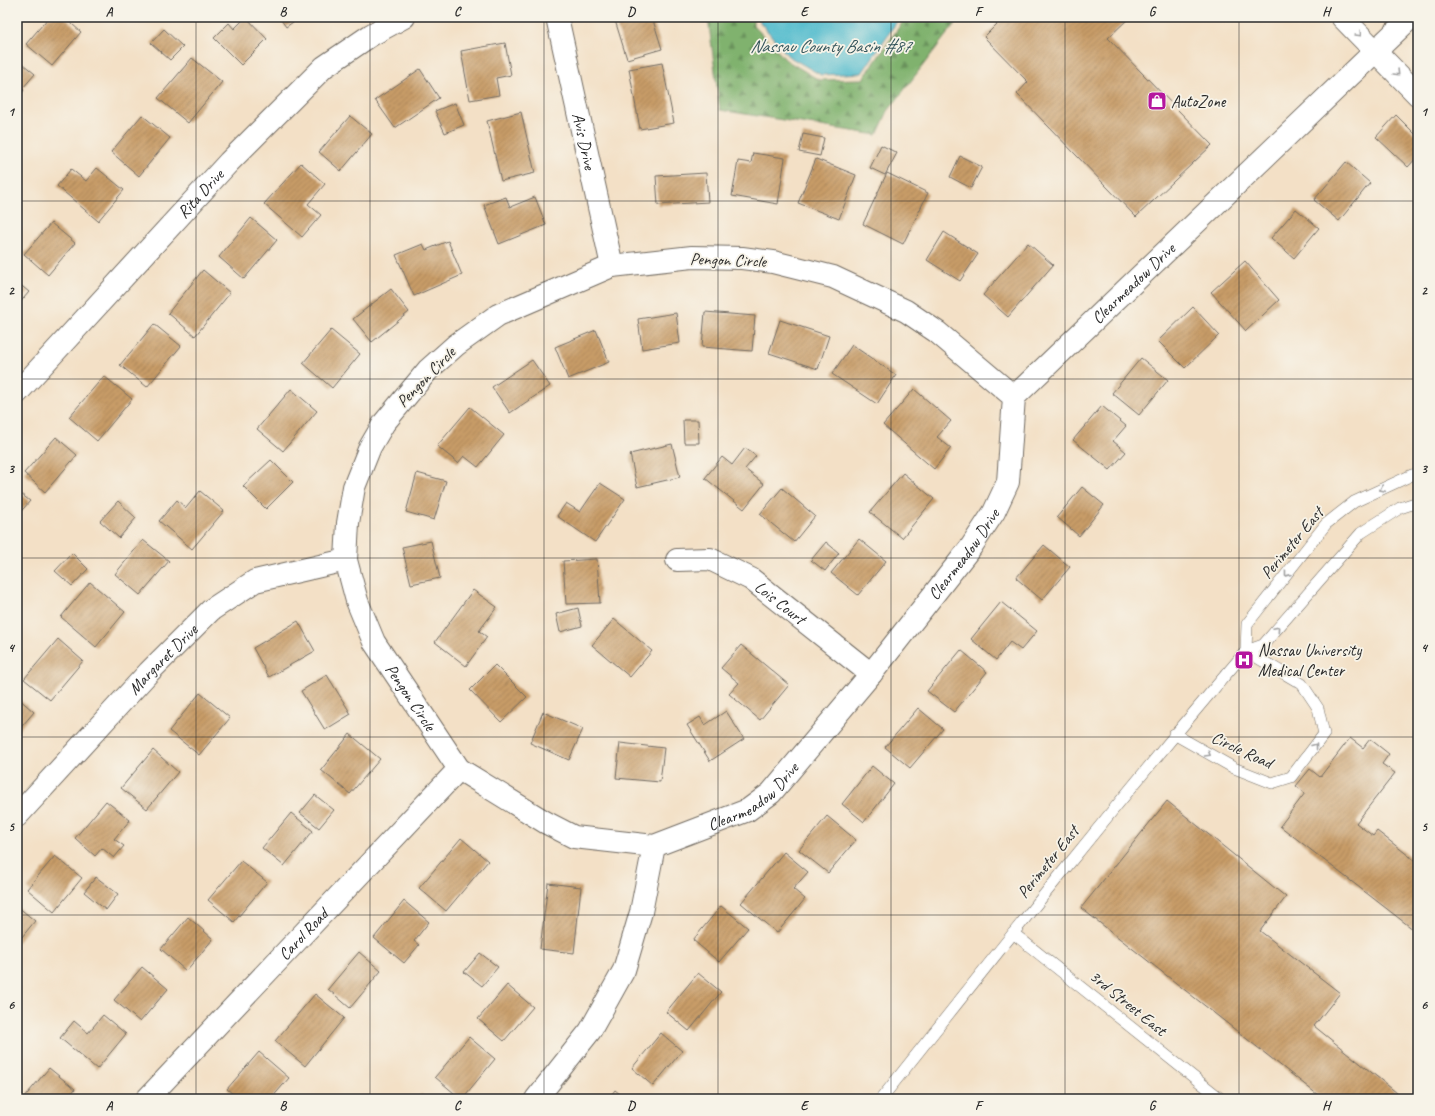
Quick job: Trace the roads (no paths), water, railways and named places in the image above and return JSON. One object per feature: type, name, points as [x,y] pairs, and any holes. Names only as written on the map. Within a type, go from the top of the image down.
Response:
[{"type":"street","name":"Rita Drive","points":[[17,393],[229,162],[324,67],[371,35],[404,17]]},
{"type":"street","name":"Avis Drive","points":[[556,17],[612,266]]},
{"type":"street","points":[[1342,17],[1418,95]]},
{"type":"street","name":"Clearmeadow Drive","points":[[654,846],[748,810],[771,793],[871,674],[971,547],[994,512],[1008,482],[1014,396],[1411,17]]},
{"type":"street","name":"Pengon Circle","points":[[654,846],[574,837],[545,822],[459,769],[374,642],[356,602],[346,560],[348,523],[354,487],[370,446],[384,422],[428,370],[456,345],[498,315],[612,266],[692,257],[742,258],[773,262],[833,277],[906,311],[937,332],[1014,396]]},
{"type":"street","name":"Margaret Drive","points":[[17,816],[149,672],[210,610],[255,582],[346,560]]},
{"type":"street","name":"Lois Court","points":[[677,560],[710,560],[752,580],[871,674]]},
{"type":"street","name":"Carol Road","points":[[147,1099],[459,769]]},
{"type":"street","points":[[536,1099],[590,1031],[624,970],[641,912],[654,846]]},
{"type":"lane","name":"Perimeter East","points":[[1246,651],[1248,624],[1326,524],[1354,502],[1412,475],[1418,474]]},
{"type":"lane","name":"Perimeter East","points":[[881,1099],[1174,734],[1246,651],[1263,645],[1361,533],[1400,508],[1418,502]]},
{"type":"lane","name":"Circle Road","points":[[1174,734],[1234,768],[1272,783],[1291,777],[1324,734],[1318,708],[1302,684],[1246,651]]},
{"type":"lane","name":"3rd Street East","points":[[1013,933],[1221,1099]]},
{"type":"water","name":"Nassau County Basin #87","points":[[759,17],[900,17],[862,73],[821,75],[788,56],[760,22]]},
{"type":"place","name":"AutoZone","points":[[1157,101]]},
{"type":"place","name":"Nassau University Medical Center","points":[[1244,660]]}]
